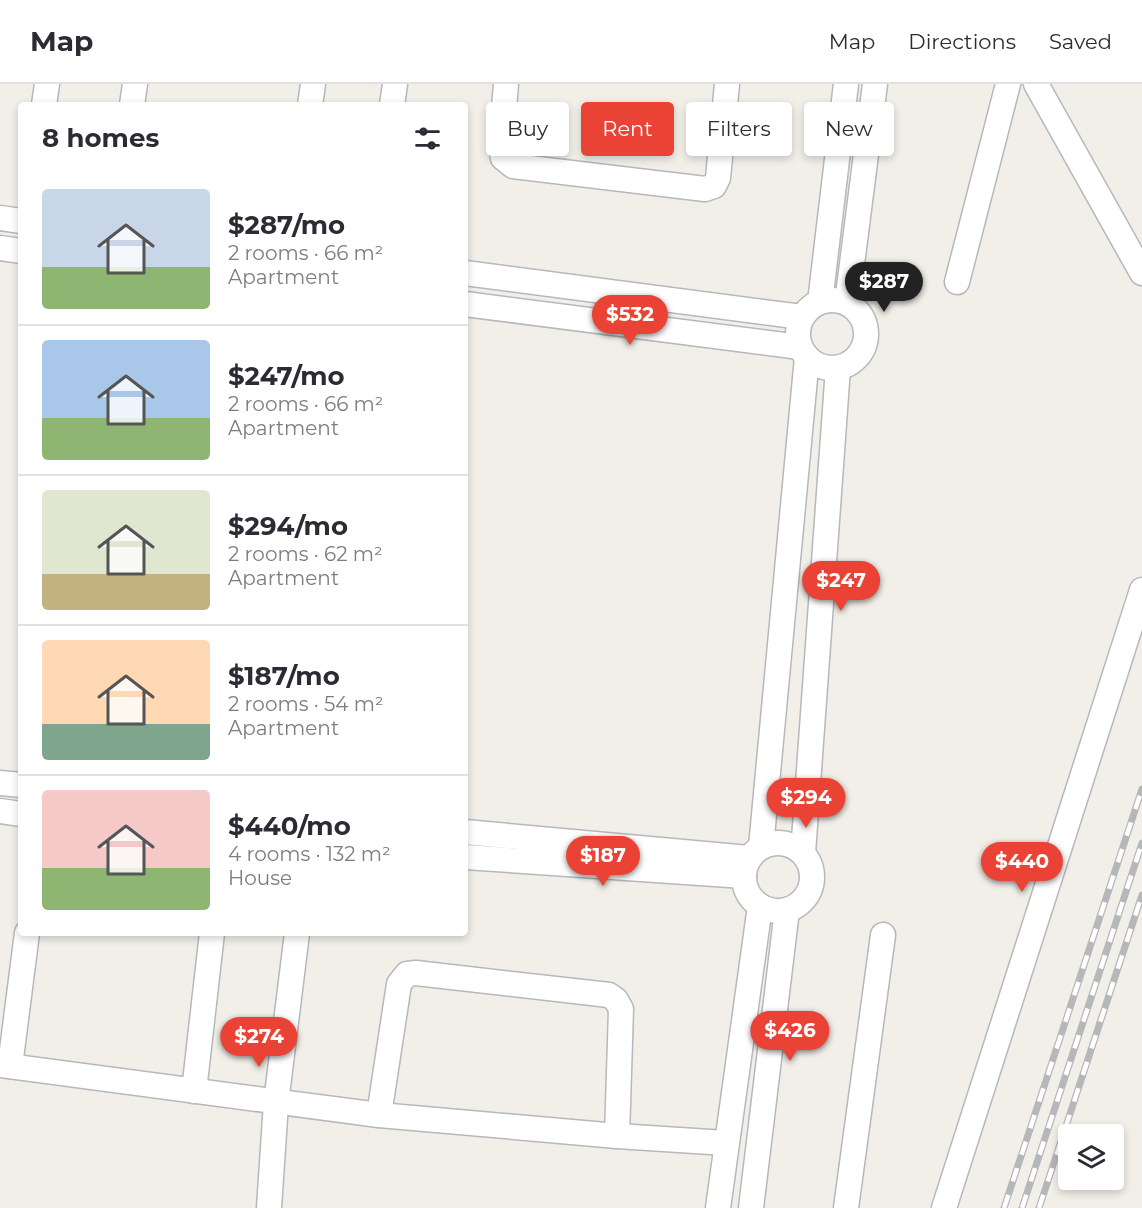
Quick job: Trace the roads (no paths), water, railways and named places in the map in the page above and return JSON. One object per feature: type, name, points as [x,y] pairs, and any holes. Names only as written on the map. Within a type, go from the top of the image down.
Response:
[{"type":"street","points":[[44,102],[47,84]]},
{"type":"street","points":[[132,102],[135,84]]},
{"type":"street","points":[[310,102],[313,84]]},
{"type":"street","points":[[392,102],[395,84]]},
{"type":"street","points":[[506,84],[501,146],[503,158],[513,166],[705,189],[714,186],[718,178],[727,84]]},
{"type":"street","points":[[468,857],[751,860],[772,842],[782,842],[794,845],[809,860],[813,872],[812,884],[807,895],[800,904],[787,910],[775,911],[760,906],[745,888],[751,860],[804,352],[798,332],[811,309],[846,84]]},
{"type":"street","points":[[847,303],[874,84]]},
{"type":"street","points":[[957,282],[1008,84]]},
{"type":"street","points":[[1036,84],[1142,273]]},
{"type":"street","points":[[0,218],[18,220]]},
{"type":"street","points":[[0,248],[18,251]]},
{"type":"street","points":[[468,273],[811,309],[829,299],[847,303],[857,310],[864,320],[867,332],[865,344],[859,355],[838,368],[827,368],[816,364],[804,352],[468,304]]},
{"type":"street","points":[[803,853],[838,368]]},
{"type":"street","points":[[944,1208],[1142,590]]},
{"type":"street","points":[[0,783],[18,785]]},
{"type":"street","points":[[0,811],[18,814]]},
{"type":"street","points":[[468,832],[751,860]]},
{"type":"street","points":[[718,1208],[760,906]]},
{"type":"street","points":[[751,1208],[787,910]]},
{"type":"street","points":[[846,1208],[883,935]]},
{"type":"street","points":[[26,936],[5,1065],[379,1115],[726,1143]]},
{"type":"street","points":[[194,1091],[212,936]]},
{"type":"street","points":[[269,1208],[276,1103],[297,936]]},
{"type":"street","points":[[379,1115],[399,984],[407,974],[416,973],[609,996],[616,1000],[621,1009],[617,1136]]},
{"type":"railway","points":[[1004,1208],[1142,789]]},
{"type":"railway","points":[[1022,1208],[1142,843]]},
{"type":"railway","points":[[1039,1208],[1142,895]]}]
